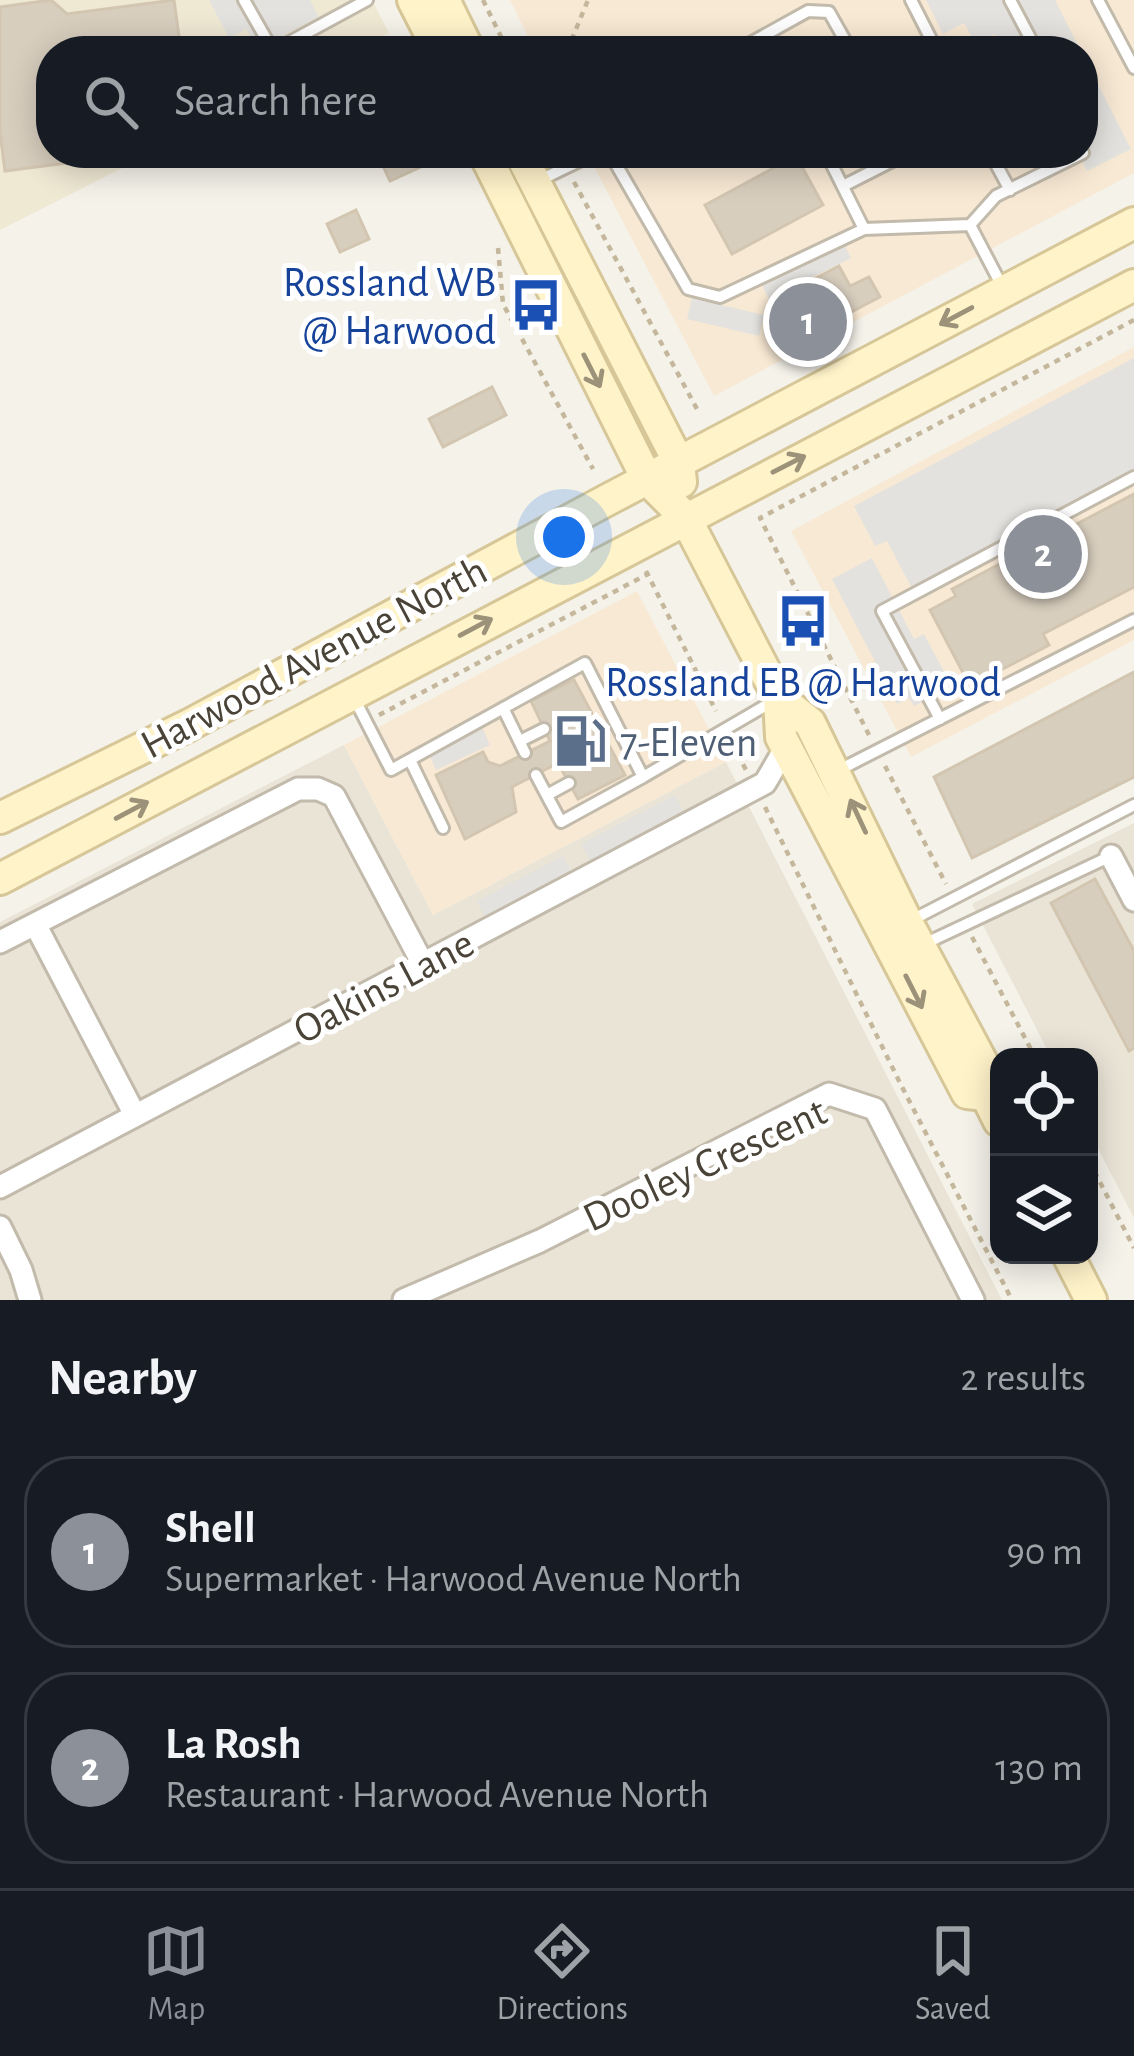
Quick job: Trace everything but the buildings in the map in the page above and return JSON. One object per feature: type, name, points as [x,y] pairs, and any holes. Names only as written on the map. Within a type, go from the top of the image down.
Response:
[{"type":"main road","points":[[413,0],[431,36]]},
{"type":"main road","points":[[444,0],[462,36]]},
{"type":"main road","points":[[492,168],[647,479],[685,518],[779,698],[810,723],[913,934],[990,1077]]},
{"type":"main road","points":[[528,168],[679,463],[685,518]]},
{"type":"main road","name":"Harwood Avenue North","points":[[0,818],[189,725],[1134,223]]},
{"type":"main road","name":"Harwood Avenue North","points":[[0,879],[1134,285]]},
{"type":"main road","points":[[779,698],[786,747],[967,1093],[990,1107]]},
{"type":"main road","points":[[1073,1264],[1091,1300]]},
{"type":"street","points":[[786,747],[760,785],[809,791]]},
{"type":"street","name":"Oakins Lane","points":[[0,1186],[760,785]]},
{"type":"street","points":[[0,942],[298,789],[318,789],[334,796],[423,964]]},
{"type":"street","points":[[1111,856],[1134,900]]},
{"type":"street","points":[[35,924],[135,1115]]},
{"type":"street","name":"Dooley Crescent","points":[[404,1300],[540,1241],[829,1094],[874,1109],[973,1300]]},
{"type":"street","points":[[0,1227],[22,1270],[30,1300]]},
{"type":"lane","points":[[244,0],[264,36]]},
{"type":"lane","points":[[301,36],[367,0]]},
{"type":"lane","points":[[911,0],[930,36]]},
{"type":"lane","points":[[1010,0],[1029,36]]},
{"type":"lane","points":[[1098,0],[1134,68]]},
{"type":"lane","points":[[763,36],[808,11],[829,12],[843,36]]},
{"type":"lane","points":[[535,183],[562,168]]},
{"type":"lane","points":[[617,168],[688,290],[720,297],[864,229],[970,225],[996,196],[1053,168]]},
{"type":"lane","points":[[834,168],[864,229]]},
{"type":"lane","points":[[843,186],[878,168]]},
{"type":"lane","points":[[999,168],[1010,190]]},
{"type":"lane","points":[[970,225],[1004,290]]},
{"type":"lane","points":[[940,719],[882,611],[1134,478]]},
{"type":"lane","points":[[836,771],[1134,620]]},
{"type":"lane","points":[[352,693],[392,770],[585,663],[643,777]]},
{"type":"lane","points":[[588,706],[603,698]]},
{"type":"lane","points":[[536,775],[561,822],[779,698]]},
{"type":"lane","points":[[503,708],[522,747],[544,729]]},
{"type":"lane","points":[[617,759],[630,752]]},
{"type":"lane","points":[[410,760],[443,828]]},
{"type":"lane","points":[[547,795],[569,783]]},
{"type":"lane","points":[[913,934],[953,898],[1134,805]]},
{"type":"lane","points":[[913,934],[965,924],[1111,856]]},
{"type":"path","points":[[483,0],[501,36]]},
{"type":"path","points":[[573,36],[588,0]]},
{"type":"path","points":[[567,168],[697,409]]},
{"type":"path","points":[[498,247],[503,304],[593,469]]},
{"type":"path","points":[[953,898],[760,518],[1134,320]]},
{"type":"path","points":[[632,545],[724,727],[760,785],[902,1086],[1012,1300]]},
{"type":"path","points":[[965,924],[1029,1048]]},
{"type":"path","points":[[1098,1178],[1134,1248]]},
{"type":"shaded area","points":[[0,0],[372,0],[389,33],[383,36],[36,36],[36,168],[122,168],[0,230]]},
{"type":"shaded area","points":[[209,0],[310,0],[319,17],[282,36],[250,36],[246,29],[228,36]]},
{"type":"shaded area","points":[[510,0],[1134,0],[1134,173],[714,396],[595,168],[1098,168],[1098,36],[528,36]]},
{"type":"shaded area","points":[[926,0],[1055,0],[1073,36],[971,36],[964,23],[943,34]]},
{"type":"shaded area","points":[[1098,84],[1131,149],[1098,166]]},
{"type":"shaded area","points":[[842,240],[851,258],[769,299],[760,281]]},
{"type":"shaded area","points":[[692,298],[764,315],[759,336],[687,319]]},
{"type":"shaded area","points":[[1134,347],[1134,640],[911,757],[791,531]]},
{"type":"shaded area","points":[[1134,358],[1134,483],[917,598],[887,541],[875,546],[854,506]]},
{"type":"shaded area","points":[[872,558],[914,639],[924,634],[952,687],[914,706],[909,698],[897,704],[832,579]]},
{"type":"shaded area","points":[[637,591],[726,762],[433,915],[344,745]]},
{"type":"shaded area","points":[[483,729],[490,745],[436,770],[429,754]]},
{"type":"shaded area","points":[[344,745],[433,915],[726,762],[1002,1300],[0,1300],[0,922]]},
{"type":"shaded area","points":[[675,795],[685,815],[592,864],[581,844]]},
{"type":"shaded area","points":[[1134,823],[1134,1218],[1098,1148],[1098,1048],[1046,1048],[972,904]]},
{"type":"shaded area","points":[[563,856],[572,872],[485,918],[477,901]]},
{"type":"place","name":"Rossland WB @ Harwood","points":[[536,305]]},
{"type":"place","name":"Shell","points":[[808,322]]},
{"type":"place","name":"La Rosh","points":[[1043,554]]},
{"type":"place","name":"Rossland EB @ Harwood","points":[[803,621]]},
{"type":"place","name":"7-Eleven","points":[[580,741]]}]
